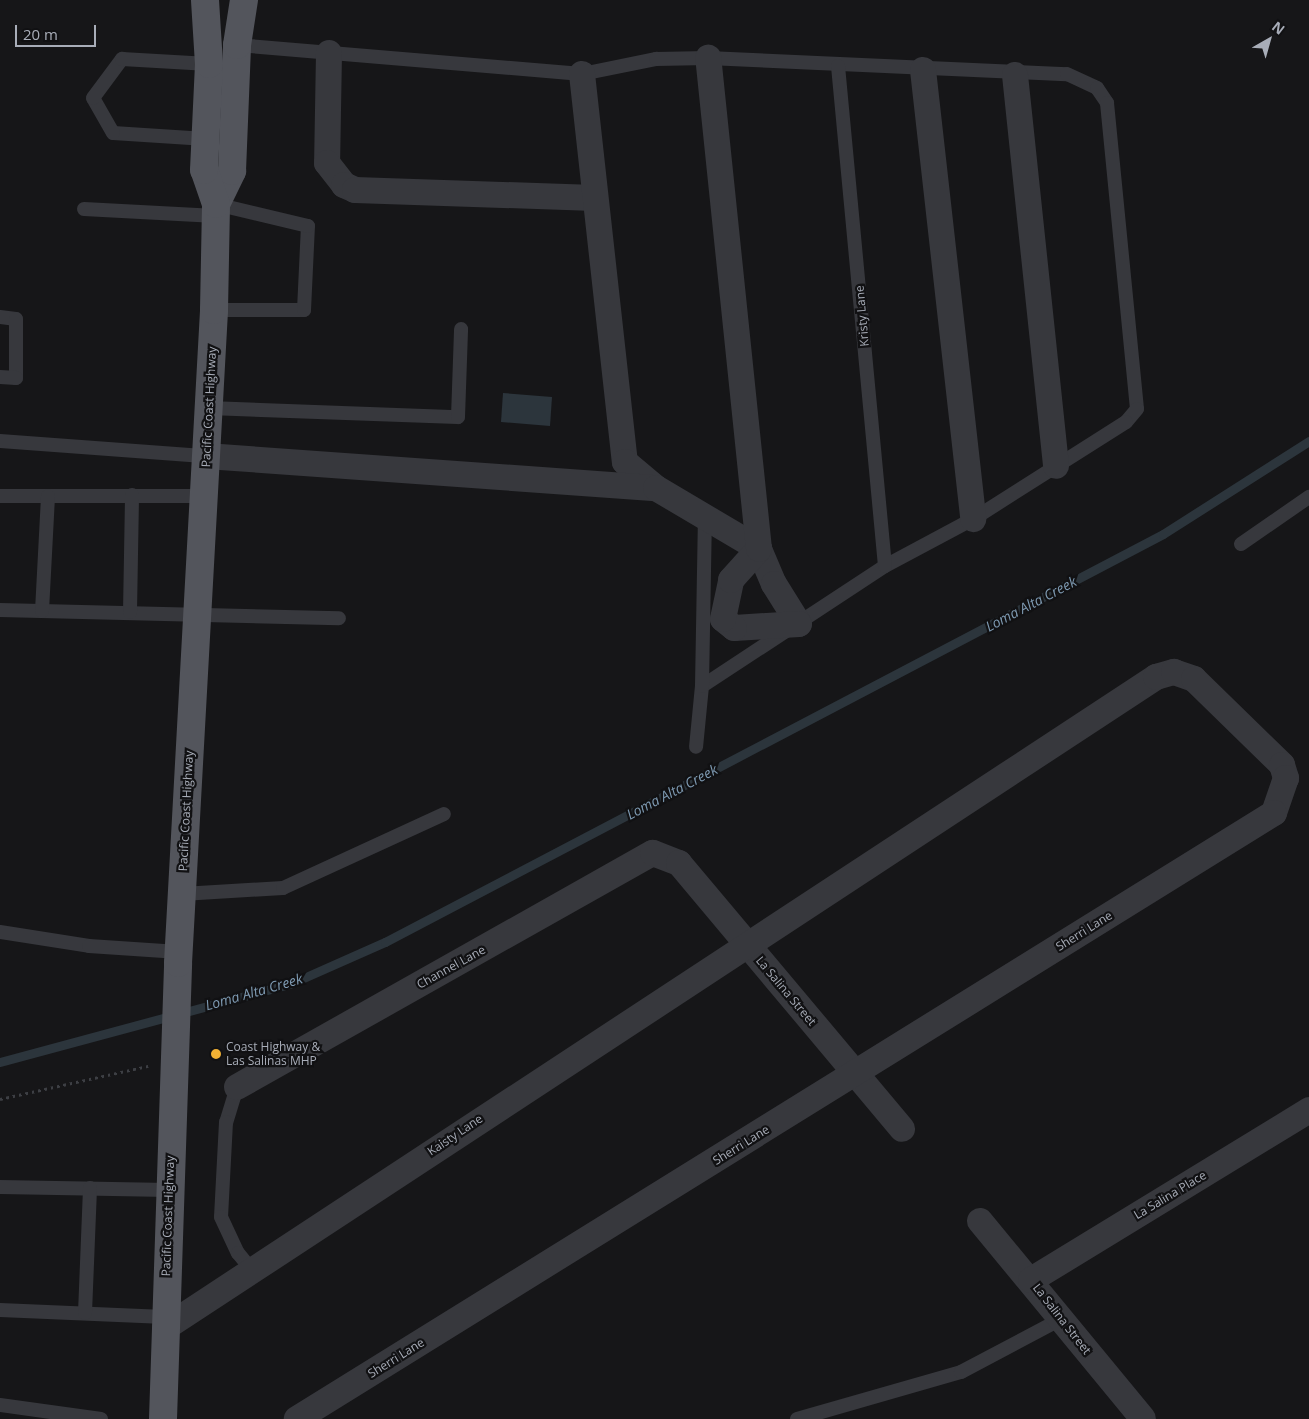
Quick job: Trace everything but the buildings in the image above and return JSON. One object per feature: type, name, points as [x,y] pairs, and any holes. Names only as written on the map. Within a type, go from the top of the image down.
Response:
[{"type":"main road","name":"Pacific Coast Highway","points":[[163,1419],[178,957],[214,310],[216,210],[204,170],[209,64],[205,0]]},
{"type":"main road","name":"Pacific Coast Highway","points":[[216,210],[232,171],[238,45],[244,0]]},
{"type":"street","points":[[329,53],[327,163],[344,185],[355,190],[595,198]]},
{"type":"street","points":[[708,58],[759,549],[774,584],[800,624],[734,628],[723,619],[731,580],[759,549]]},
{"type":"street","points":[[923,70],[973,519]]},
{"type":"street","points":[[582,74],[624,462],[656,488],[759,549]]},
{"type":"street","points":[[1015,75],[1056,466]]},
{"type":"street","points":[[206,456],[656,488]]},
{"type":"street","name":"Sherri Lane","points":[[297,1419],[1274,813],[1286,778],[1282,765],[1194,679],[1174,672],[1156,677],[745,943]]},
{"type":"street","name":"Channel Lane","points":[[237,1087],[653,853],[667,855]]},
{"type":"street","name":"La Salina Street","points":[[667,855],[679,863],[902,1129]]},
{"type":"street","name":"Kaisty Lane","points":[[165,1322],[252,1270],[745,943]]},
{"type":"street","name":"La Salina Place","points":[[1031,1280],[1309,1110]]},
{"type":"street","name":"La Salina Street","points":[[980,1221],[1031,1280],[1143,1419]]},
{"type":"lane","points":[[238,45],[582,74],[656,59],[708,58],[1015,75],[1067,74],[1097,88],[1107,103],[1135,368],[1137,409],[1126,422],[973,519],[885,566],[800,624],[702,686]]},
{"type":"lane","points":[[206,139],[113,132],[93,98],[122,59],[209,64]]},
{"type":"lane","name":"Kristy Lane","points":[[838,66],[885,566]]},
{"type":"lane","points":[[84,209],[216,210],[308,226],[304,310],[214,310]]},
{"type":"lane","points":[[0,318],[16,319],[16,378],[0,378]]},
{"type":"lane","points":[[209,408],[458,417],[460,329]]},
{"type":"lane","points":[[0,441],[206,456]]},
{"type":"lane","points":[[0,496],[204,496]]},
{"type":"lane","points":[[42,610],[48,496]]},
{"type":"lane","points":[[130,612],[132,496]]},
{"type":"lane","points":[[1241,544],[1309,497]]},
{"type":"lane","points":[[696,747],[702,686],[705,518]]},
{"type":"lane","points":[[0,610],[197,613],[339,618]]},
{"type":"lane","points":[[182,894],[283,888],[444,814]]},
{"type":"lane","points":[[0,932],[178,957]]},
{"type":"lane","points":[[237,1087],[226,1122],[221,1217],[238,1253],[252,1270]]},
{"type":"lane","points":[[0,1187],[169,1190]]},
{"type":"lane","points":[[86,1313],[90,1188]]},
{"type":"lane","points":[[0,1310],[86,1313],[165,1322]]},
{"type":"lane","points":[[797,1419],[961,1372],[1061,1319]]},
{"type":"lane","points":[[0,1405],[101,1419]]},
{"type":"path","points":[[0,1099],[174,1061]]},
{"type":"shaded area","points":[[503,393],[552,397],[550,426],[501,422]]},
{"type":"waterway","name":"Loma Alta Creek","points":[[0,1062],[290,984],[385,942],[1163,534],[1309,441]]},
{"type":"place","name":"Coast Highway & Las Salinas MHP","points":[[216,1054]]}]
